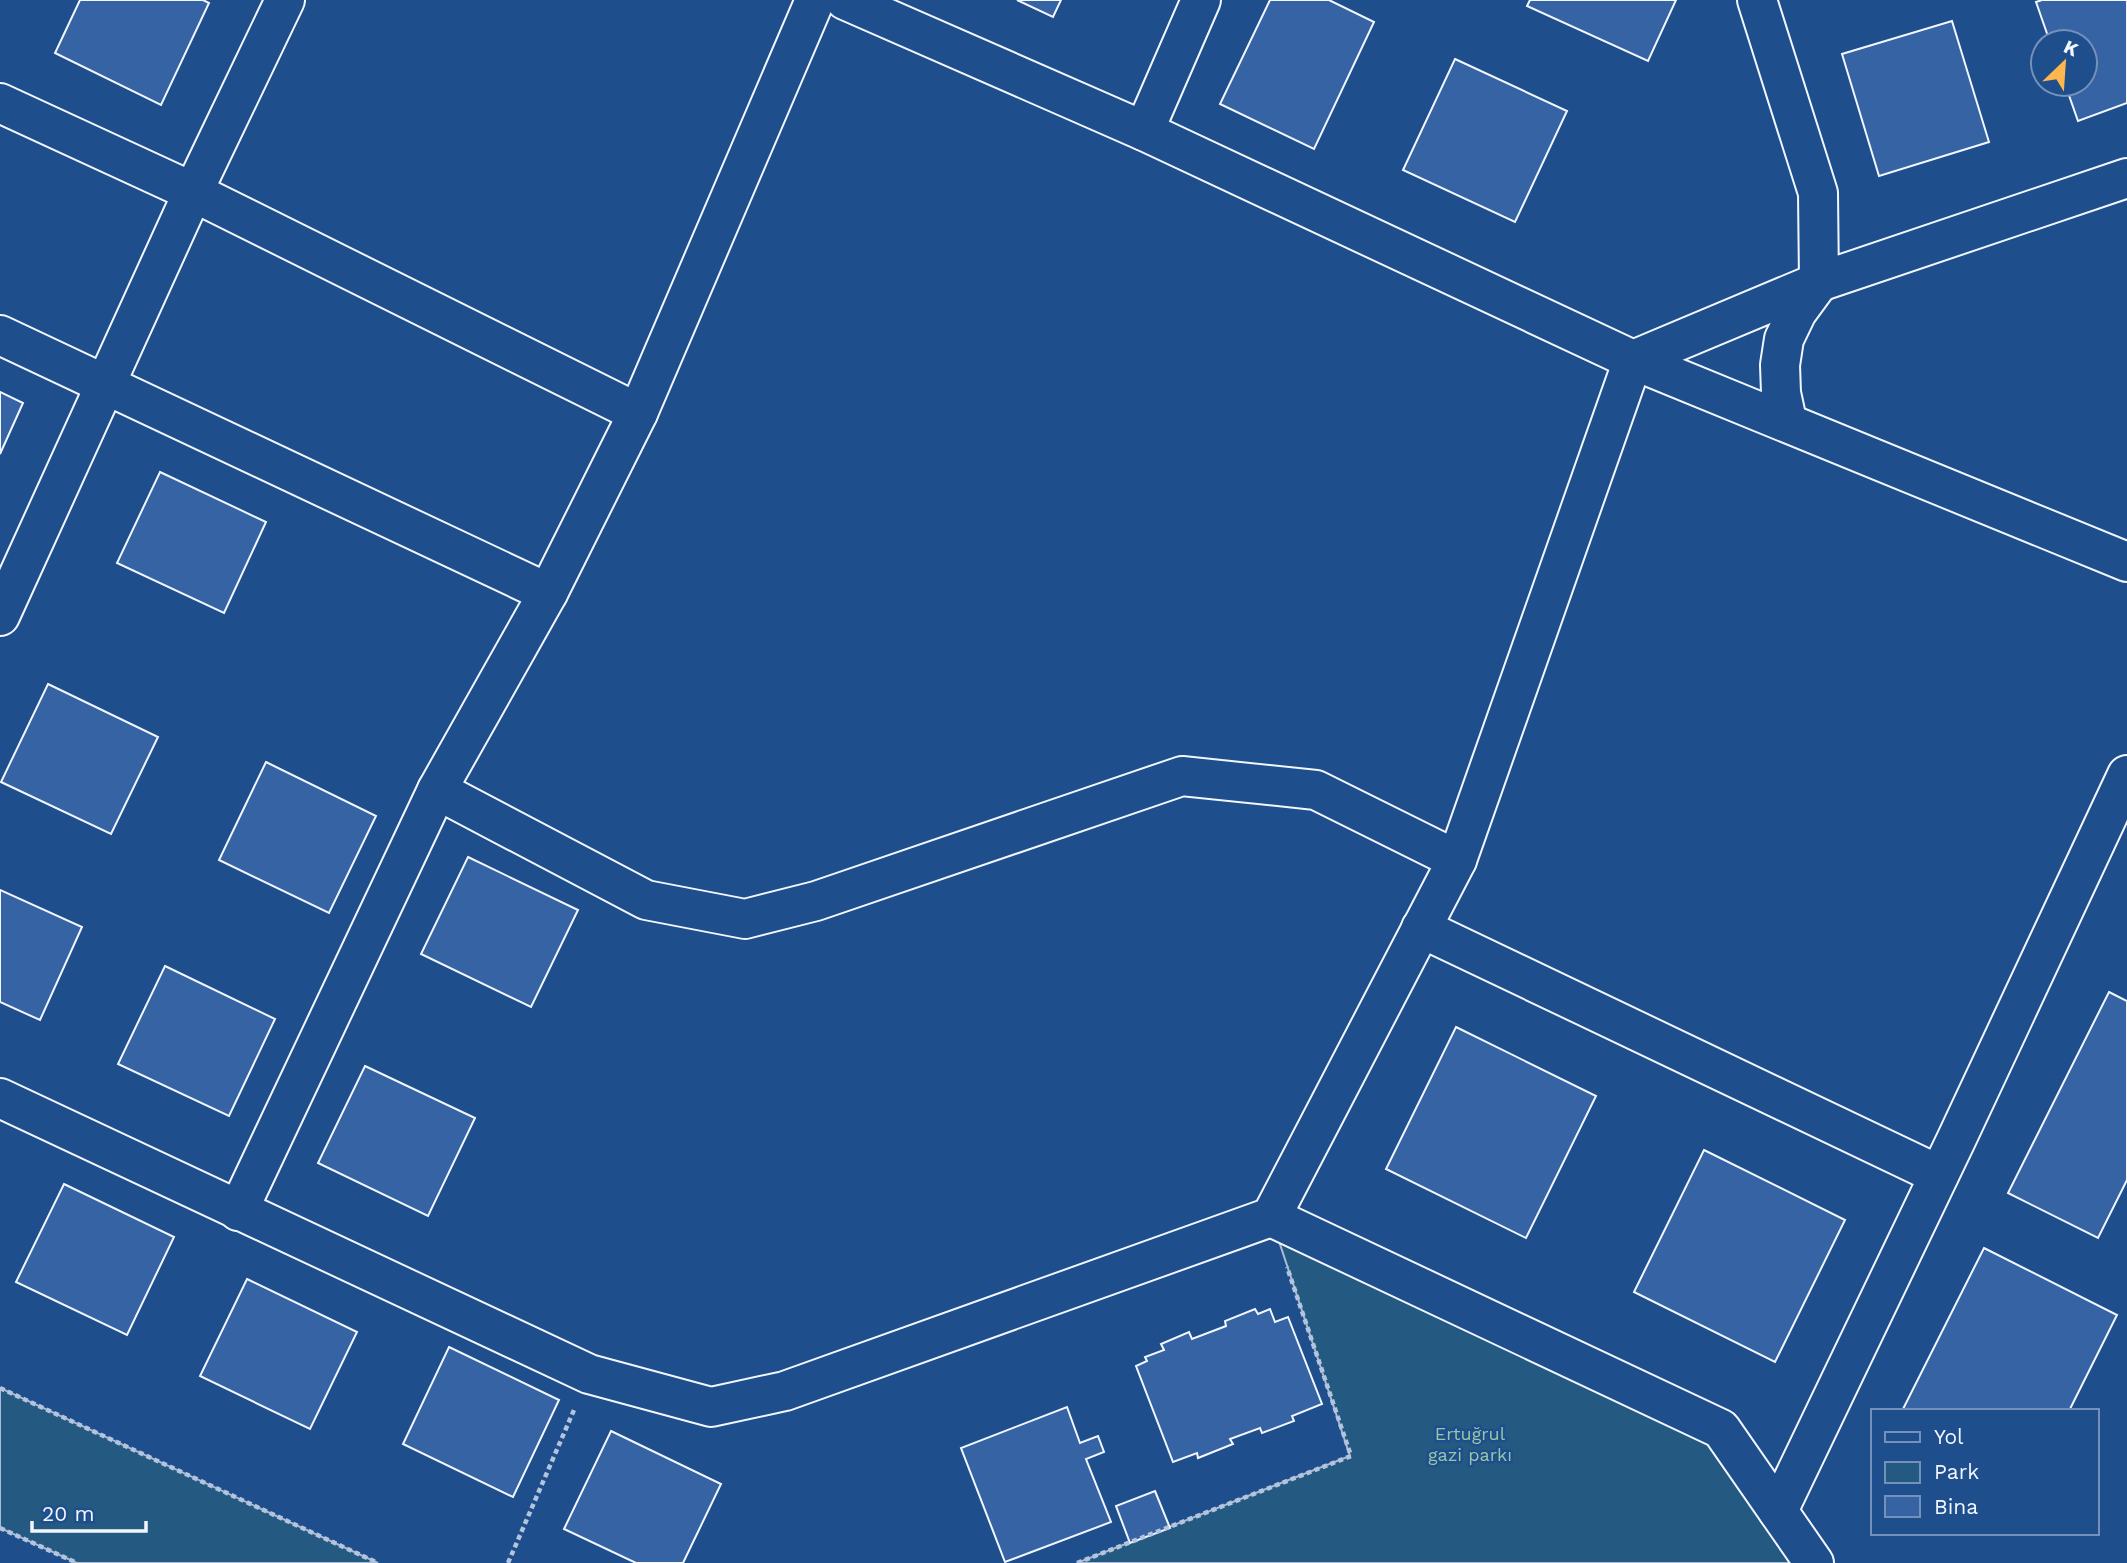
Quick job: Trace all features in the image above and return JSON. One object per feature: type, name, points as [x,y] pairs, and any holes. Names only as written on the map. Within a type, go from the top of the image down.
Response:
[{"type":"street","points":[[0,616],[193,192],[285,0]]},
{"type":"street","points":[[238,1211],[437,790],[548,593],[638,412],[815,0]]},
{"type":"street","points":[[845,0],[1144,131],[1633,360],[2127,562]]},
{"type":"street","points":[[1144,131],[1202,0]]},
{"type":"street","points":[[1757,0],[1818,193],[1819,282],[1797,312],[1784,339],[1780,365],[1781,393],[1787,421]]},
{"type":"street","points":[[0,103],[193,192],[638,412]]},
{"type":"street","points":[[0,1098],[589,1374],[711,1407],[785,1391],[1270,1217],[1457,860],[1633,360],[1819,282],[2127,178]]},
{"type":"street","points":[[0,335],[548,593]]},
{"type":"street","points":[[1778,1511],[2127,775]]},
{"type":"street","points":[[437,790],[646,900],[745,919],[816,901],[1182,776],[1316,790],[1457,860]]},
{"type":"street","points":[[1421,928],[1939,1175]]},
{"type":"street","points":[[1270,1217],[1721,1429],[1814,1563]]},
{"type":"path","points":[[1077,1563],[1350,1456],[1270,1217]]},
{"type":"path","points":[[508,1563],[589,1374]]},
{"type":"path","points":[[0,1388],[378,1563]]},
{"type":"path","points":[[0,1528],[77,1563]]},
{"type":"green space","name":"Ertuğrul gazi parkı","points":[[1271,1217],[1721,1429],[1814,1563],[1077,1563],[1350,1456]]},
{"type":"green space","points":[[0,1388],[378,1563],[77,1563],[0,1528]]},
{"type":"building","points":[[80,0],[203,0],[209,3],[161,105],[55,53]]},
{"type":"building","points":[[1017,0],[1061,0],[1053,17]]},
{"type":"building","points":[[1270,0],[1329,0],[1374,22],[1314,149],[1220,104]]},
{"type":"building","points":[[1530,0],[1676,0],[1648,61],[1527,6]]},
{"type":"building","points":[[2127,0],[2127,103],[2078,121],[2070,98],[2099,98],[2099,28],[2045,28],[2036,2]]},
{"type":"building","points":[[1952,21],[1989,142],[1879,176],[1842,54]]},
{"type":"building","points":[[1455,59],[1567,111],[1515,222],[1403,170]]},
{"type":"building","points":[[0,392],[23,403],[0,454]]},
{"type":"building","points":[[160,472],[266,522],[224,613],[117,563]]},
{"type":"building","points":[[48,684],[158,737],[111,834],[1,782]]},
{"type":"building","points":[[266,762],[376,816],[329,913],[219,860]]},
{"type":"building","points":[[468,857],[578,910],[531,1007],[421,954]]},
{"type":"building","points":[[0,890],[82,927],[40,1020],[0,1002]]},
{"type":"building","points":[[165,966],[275,1019],[229,1116],[118,1064]]},
{"type":"building","points":[[2109,992],[2127,1001],[2127,1180],[2098,1238],[2008,1193]]},
{"type":"building","points":[[1456,1027],[1596,1096],[1526,1238],[1386,1169]]},
{"type":"building","points":[[365,1066],[475,1118],[428,1216],[318,1163]]},
{"type":"building","points":[[1704,1150],[1845,1220],[1775,1362],[1634,1292]]},
{"type":"building","points":[[64,1184],[174,1237],[127,1335],[16,1282]]},
{"type":"building","points":[[1984,1248],[2117,1315],[2070,1409],[1903,1409]]},
{"type":"building","points":[[247,1279],[357,1332],[310,1429],[200,1376]]},
{"type":"building","points":[[1255,1309],[1258,1314],[1270,1309],[1275,1322],[1288,1317],[1322,1404],[1292,1416],[1294,1421],[1262,1433],[1260,1428],[1230,1439],[1233,1444],[1198,1458],[1197,1453],[1173,1462],[1136,1366],[1147,1361],[1145,1357],[1164,1350],[1161,1344],[1189,1332],[1192,1339],[1226,1326],[1225,1321]]},
{"type":"building","points":[[449,1347],[559,1400],[513,1497],[403,1444]]},
{"type":"building","points":[[1067,1407],[1080,1443],[1098,1436],[1104,1452],[1086,1459],[1111,1522],[1005,1562],[961,1448]]},
{"type":"building","points":[[611,1431],[721,1484],[683,1563],[636,1563],[564,1529]]},
{"type":"building","points":[[1155,1491],[1170,1528],[1130,1543],[1116,1506]]}]
